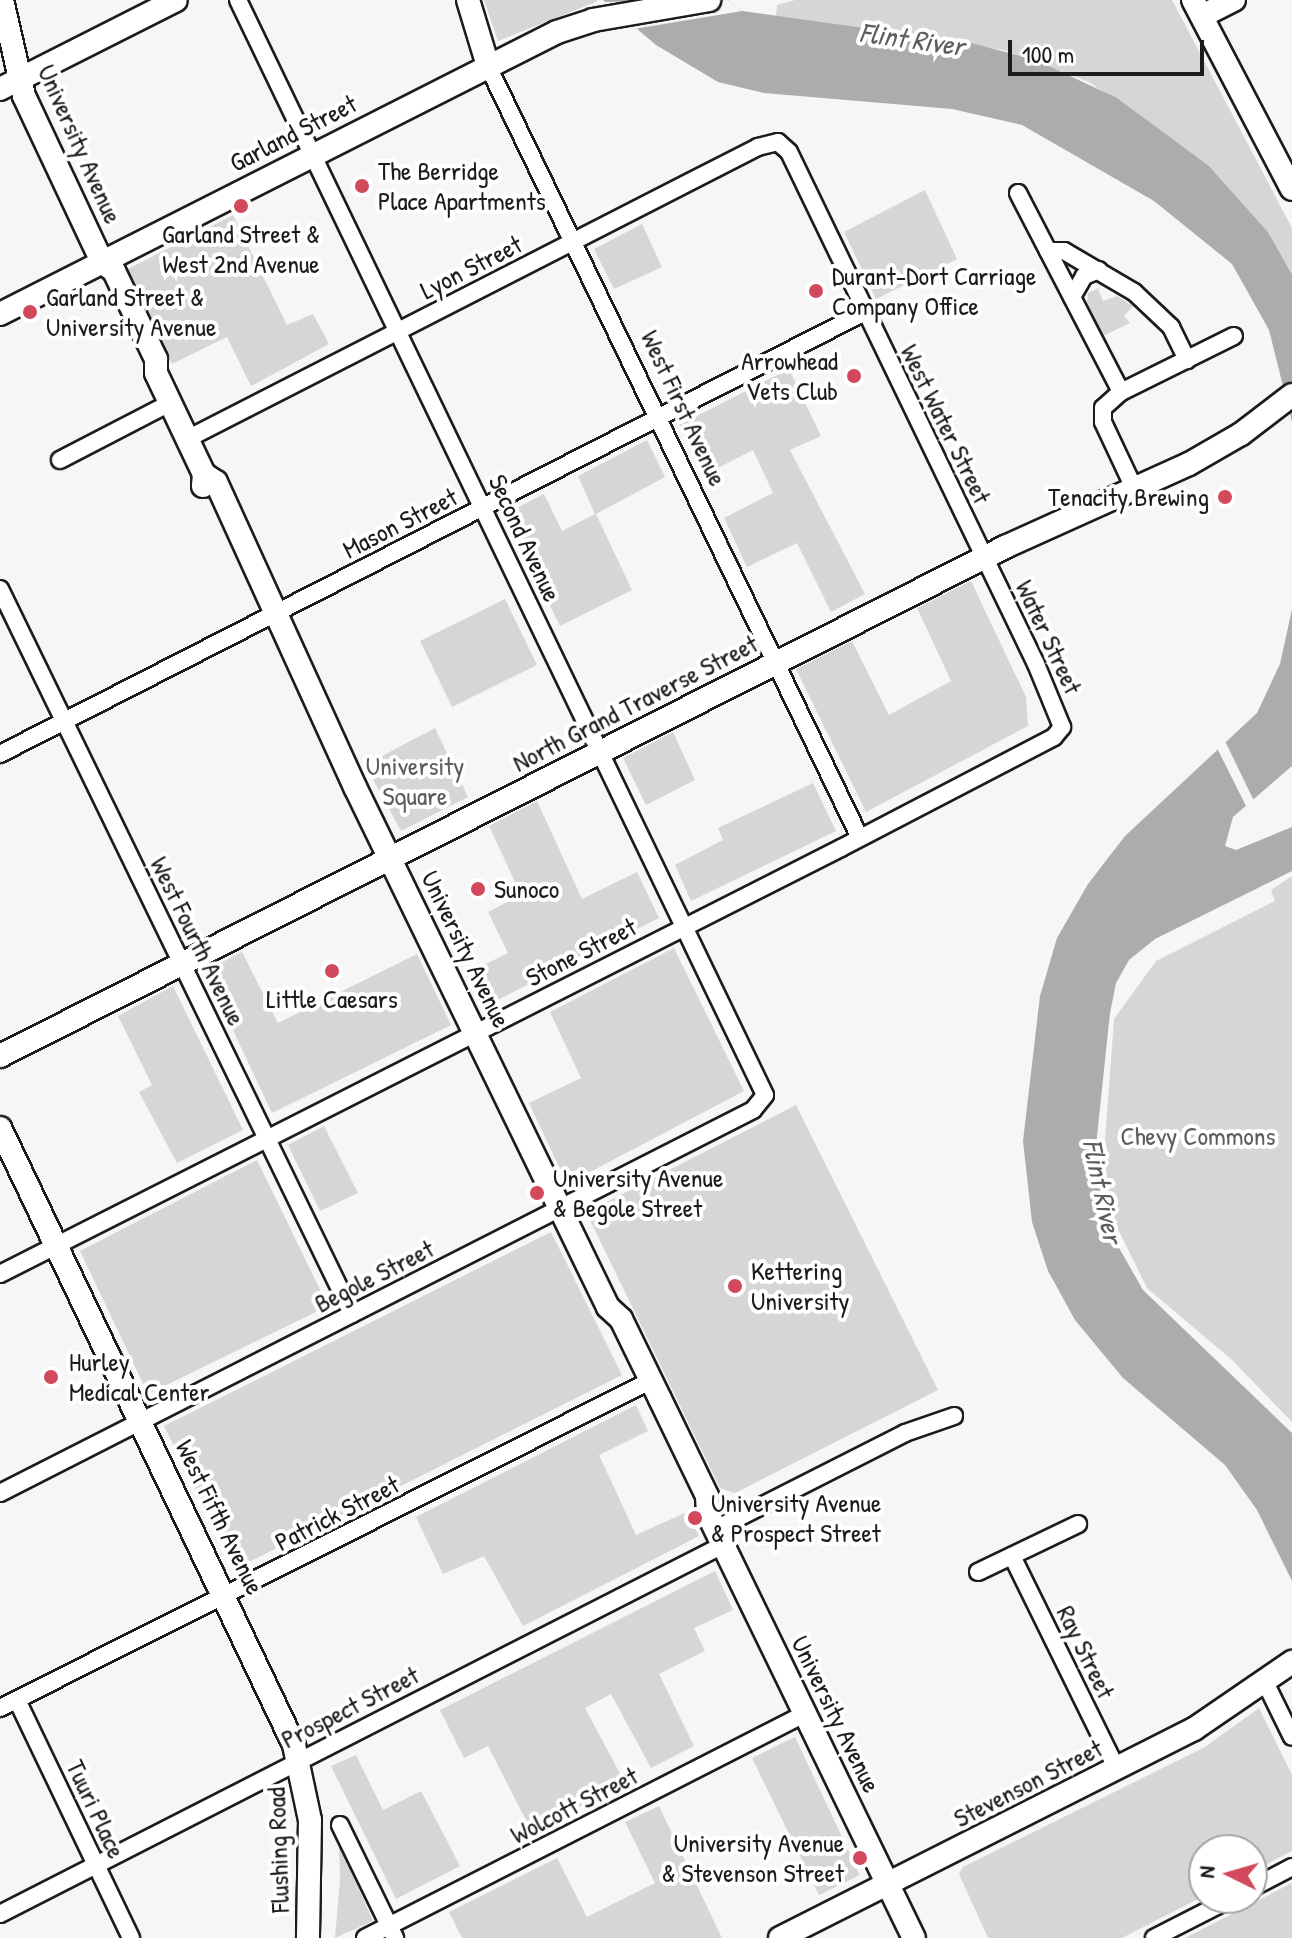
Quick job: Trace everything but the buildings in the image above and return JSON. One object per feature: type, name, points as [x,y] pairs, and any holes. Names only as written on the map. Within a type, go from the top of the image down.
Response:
[{"type":"street","name":"University Avenue","points":[[2,0],[9,84],[102,262],[114,271],[156,359],[156,373],[187,439],[204,474],[216,482],[274,602],[273,615],[608,1307],[621,1319],[645,1384],[707,1496],[716,1529],[914,1938]]},
{"type":"street","points":[[9,84],[176,0]]},
{"type":"street","name":"Second Avenue","points":[[238,0],[764,1097]]},
{"type":"street","name":"West First Avenue","points":[[468,0],[488,66],[859,836]]},
{"type":"street","name":"Garland Street","points":[[0,314],[563,29],[616,16],[709,0]]},
{"type":"street","points":[[1234,0],[1197,8],[1292,189]]},
{"type":"street","name":"Lyon Street","points":[[187,439],[758,147],[778,142]]},
{"type":"street","name":"West Water Street","points":[[778,142],[789,152],[984,558]]},
{"type":"street","points":[[1018,193],[1121,392]]},
{"type":"street","points":[[1048,251],[1064,251],[1099,270],[1164,319],[1187,360]]},
{"type":"street","points":[[1072,297],[1084,276],[1099,270]]},
{"type":"street","name":"Mason Street","points":[[0,754],[865,312]]},
{"type":"street","points":[[1134,488],[1101,417],[1104,406],[1121,392],[1234,336]]},
{"type":"street","name":"North Grand Traverse Street","points":[[0,1056],[984,558],[1214,451],[1283,402]]},
{"type":"street","points":[[60,460],[170,403]]},
{"type":"street","name":"Water Street","points":[[984,558],[1059,715],[1062,727],[1054,737]]},
{"type":"street","name":"West Fourth Avenue","points":[[0,589],[352,1314]]},
{"type":"street","name":"Stone Street","points":[[0,1274],[1054,737]]},
{"type":"street","name":"Begole Street","points":[[0,1493],[753,1110],[764,1097]]},
{"type":"street","name":"West Fifth Avenue","points":[[0,1128],[226,1595],[300,1760]]},
{"type":"street","name":"Patrick Street","points":[[0,1708],[645,1384]]},
{"type":"street","name":"Prospect Street","points":[[0,1914],[300,1760],[716,1529],[918,1427],[954,1416]]},
{"type":"street","points":[[978,1572],[1078,1524]]},
{"type":"street","name":"Ray Street","points":[[1012,1556],[1117,1769]]},
{"type":"street","name":"Stevenson Street","points":[[780,1938],[1211,1720],[1292,1662]]},
{"type":"street","points":[[1265,1682],[1292,1737]]},
{"type":"street","name":"Tuuri Place","points":[[17,1700],[131,1938]]},
{"type":"street","name":"Wolcott Street","points":[[365,1938],[392,1932],[805,1714]]},
{"type":"street","name":"Flushing Road","points":[[300,1760],[311,1839],[308,1938]]},
{"type":"street","points":[[340,1825],[392,1932]]},
{"type":"street","points":[[1268,1880],[1292,1867]]},
{"type":"street","points":[[1154,1938],[1201,1914]]},
{"type":"green space","points":[[484,0],[597,0],[598,1],[498,41]]},
{"type":"green space","points":[[795,0],[1172,0],[1292,228],[1292,273],[1268,232],[1209,166],[1089,82],[1004,50],[776,16],[777,5]]},
{"type":"green space","points":[[925,190],[957,259],[876,299],[844,232]]},
{"type":"green space","points":[[233,215],[287,325],[313,314],[329,344],[251,386],[227,337],[172,364],[126,270]]},
{"type":"green space","points":[[642,224],[662,267],[614,289],[594,249]]},
{"type":"green space","points":[[1103,286],[1098,289],[1103,301],[1117,296],[1133,306],[1124,316],[1130,323],[1103,336],[1087,302],[1088,293]]},
{"type":"green space","points":[[789,369],[821,436],[790,450],[865,594],[831,612],[797,543],[747,567],[724,518],[773,493],[753,450],[704,475],[679,425]]},
{"type":"green space","points":[[647,440],[665,477],[596,514],[632,590],[560,626],[505,514],[544,494],[562,531],[595,514],[578,476]]},
{"type":"green space","points":[[971,581],[1026,697],[1028,726],[866,812],[796,669],[852,641],[889,715],[951,681],[917,608]]},
{"type":"green space","points":[[505,599],[537,665],[452,707],[420,641]]},
{"type":"green space","name":"University Square","points":[[435,728],[468,797],[401,831],[365,765]]},
{"type":"green space","points":[[673,732],[695,780],[646,805],[623,758]]},
{"type":"green space","points":[[813,783],[836,831],[691,901],[675,865],[723,840],[718,828]]},
{"type":"green space","points":[[537,801],[582,899],[637,872],[659,918],[482,1008],[466,974],[508,953],[488,912],[521,895],[489,826]]},
{"type":"green space","name":"Chevy Commons","points":[[1292,876],[1292,1422],[1232,1360],[1147,1288],[1113,1219],[1103,1167],[1114,1019],[1156,961],[1275,901],[1271,890]]},
{"type":"green space","points":[[674,948],[744,1091],[567,1184],[529,1103],[581,1078],[550,1012]]},
{"type":"green space","points":[[242,952],[278,1023],[417,954],[451,1025],[272,1113],[205,971]]},
{"type":"green space","points":[[173,986],[243,1130],[177,1163],[139,1092],[152,1085],[118,1016]]},
{"type":"green space","points":[[796,1105],[938,1390],[735,1493],[720,1488],[591,1222],[595,1208]]},
{"type":"green space","points":[[324,1126],[358,1193],[320,1211],[288,1145]]},
{"type":"green space","points":[[257,1160],[328,1306],[148,1394],[80,1251]]},
{"type":"green space","points":[[551,1232],[622,1375],[235,1569],[164,1426]]},
{"type":"green space","points":[[636,1405],[648,1431],[599,1455],[636,1535],[687,1512],[699,1536],[523,1626],[484,1556],[443,1574],[416,1517]]},
{"type":"green space","points":[[715,1571],[733,1610],[694,1628],[705,1651],[659,1674],[694,1746],[651,1768],[611,1694],[585,1708],[625,1783],[532,1832],[488,1746],[464,1758],[440,1710]]},
{"type":"green space","points":[[1259,1708],[1292,1775],[1292,1851],[1268,1864],[1268,1834],[1188,1834],[1188,1904],[1122,1938],[988,1938],[959,1874],[963,1867],[1205,1747]]},
{"type":"green space","points":[[795,1737],[860,1875],[819,1895],[752,1758]]},
{"type":"green space","points":[[356,1755],[383,1810],[421,1791],[460,1866],[396,1899],[331,1766]]},
{"type":"green space","points":[[659,1806],[722,1938],[462,1938],[449,1912],[557,1858],[587,1917],[655,1883],[625,1822]]},
{"type":"green space","points":[[339,1844],[373,1921],[335,1938],[340,1879]]},
{"type":"green space","points":[[1292,1883],[1292,1938],[1185,1938],[1232,1914],[1268,1914],[1268,1895]]},
{"type":"water","name":"Flint River","points":[[603,0],[728,0],[742,11],[971,43],[1036,60],[1117,98],[1209,166],[1268,232],[1292,274],[1292,422],[1269,330],[1232,264],[1154,201],[1022,125],[952,109],[764,93],[718,82],[656,45]]},
{"type":"water","points":[[1292,609],[1292,766],[1233,817],[1225,846],[1236,850],[1292,827],[1292,871],[1155,939],[1129,960],[1116,983],[1110,1013],[1095,1155],[1110,1232],[1143,1290],[1292,1433],[1292,1581],[1257,1510],[1225,1465],[1123,1378],[1075,1320],[1048,1271],[1032,1222],[1023,1141],[1040,996],[1057,938],[1088,884],[1125,836],[1257,713],[1280,664]]},
{"type":"pier","points":[[728,0],[742,11],[634,29],[599,2]]},
{"type":"pier","points":[[1225,741],[1255,803],[1248,810],[1217,748]]},
{"type":"place","name":"The Berridge Place Apartments","points":[[362,186]]},
{"type":"place","name":"Garland Street & West 2nd Avenue","points":[[241,206]]},
{"type":"place","name":"Durant-Dort Carriage Company Office","points":[[816,291]]},
{"type":"place","name":"Garland Street & University Avenue","points":[[30,312]]},
{"type":"place","name":"Arrowhead Vets Club","points":[[854,376]]},
{"type":"place","name":"Tenacity Brewing","points":[[1225,497]]},
{"type":"place","name":"Sunoco","points":[[478,889]]},
{"type":"place","name":"Little Caesars","points":[[332,971]]},
{"type":"place","name":"University Avenue & Begole Street","points":[[537,1193]]},
{"type":"place","name":"Kettering University","points":[[735,1286]]},
{"type":"place","name":"Hurley Medical Center","points":[[51,1377]]},
{"type":"place","name":"University Avenue & Prospect Street","points":[[695,1518]]},
{"type":"place","name":"University Avenue & Stevenson Street","points":[[860,1858]]}]
